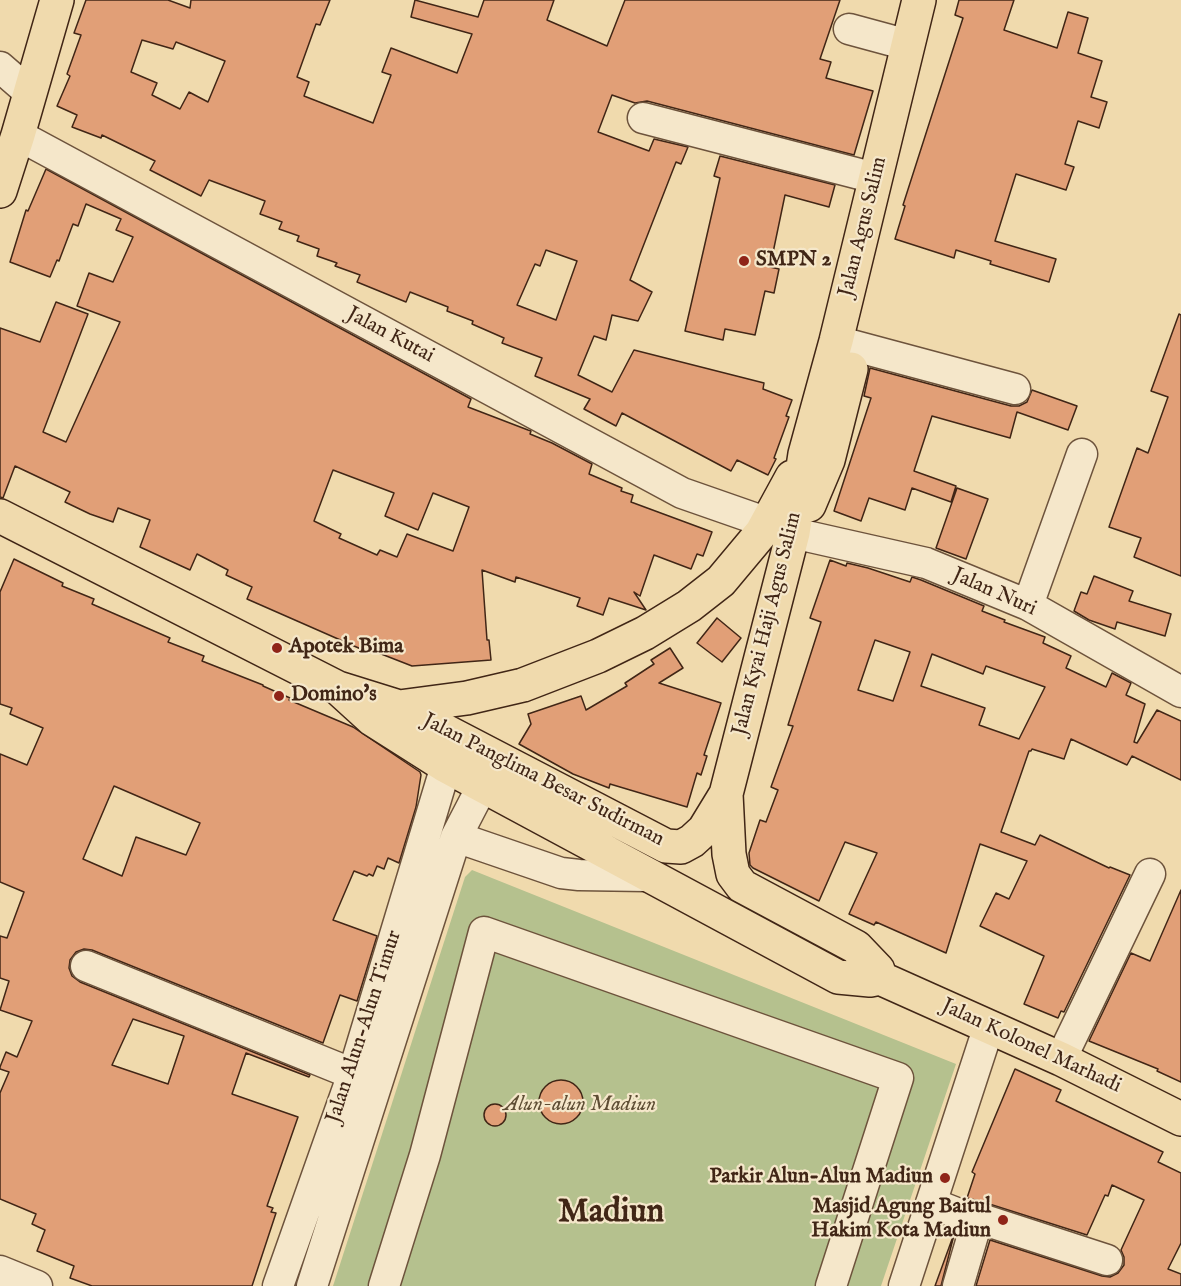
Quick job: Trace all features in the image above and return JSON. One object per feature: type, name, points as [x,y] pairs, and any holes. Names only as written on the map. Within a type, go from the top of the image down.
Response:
[{"type":"main road","points":[[0,191],[57,0]]},
{"type":"main road","name":"Jalan Agus Salim","points":[[780,528],[846,344],[875,178],[911,66],[919,0]]},
{"type":"main road","points":[[399,707],[467,698],[522,685],[563,671],[645,633],[689,606],[721,581],[780,528],[805,514],[828,460],[846,344],[911,66],[942,0]]},
{"type":"main road","name":"Jalan Panglima Besar Sudirman","points":[[0,516],[338,688],[399,707],[666,846],[681,847],[692,841],[704,830],[726,794]]},
{"type":"main road","name":"Jalan Kyai Haji Agus Salim","points":[[726,794],[780,528]]},
{"type":"main road","name":"Jalan Panglima Besar Sudirman","points":[[338,688],[372,719],[446,766],[647,876]]},
{"type":"main road","points":[[726,794],[729,854],[733,874],[742,886],[856,947],[878,970],[880,978]]},
{"type":"main road","name":"Jalan Kolonel Marhadi","points":[[647,876],[838,977],[870,980],[880,978],[1061,1059],[1181,1119]]},
{"type":"street","points":[[849,29],[911,66]]},
{"type":"street","points":[[0,67],[30,93]]},
{"type":"street","points":[[643,118],[875,178]]},
{"type":"street","name":"Jalan Kutai","points":[[18,135],[682,493],[780,528]]},
{"type":"street","points":[[846,344],[1015,389]]},
{"type":"street","points":[[1028,605],[1082,454]]},
{"type":"street","name":"Jalan Nuri","points":[[780,528],[926,563],[1028,605],[1181,692]]},
{"type":"street","name":"Jalan Alun-Alun Timur","points":[[278,1286],[352,1074],[446,766]]},
{"type":"street","name":"Jalan Alun-Alun Timur","points":[[312,1286],[456,837],[483,785]]},
{"type":"street","points":[[456,837],[561,873],[647,876]]},
{"type":"street","points":[[1061,1059],[1150,874]]},
{"type":"street","points":[[384,1286],[425,1155],[484,932],[898,1078],[831,1286]]},
{"type":"street","points":[[86,966],[352,1074]]},
{"type":"street","points":[[904,1286],[990,1026]]},
{"type":"street","points":[[931,1203],[959,1214],[978,1218],[1107,1260]]},
{"type":"street","points":[[958,1286],[978,1218]]},
{"type":"street","points":[[0,1271],[37,1286]]},
{"type":"green space","name":"Alun-alun Madiun","points":[[472,870],[956,1064],[881,1286],[333,1286],[465,877]]},
{"type":"building","points":[[86,0],[168,0],[190,8],[191,0],[330,0],[320,25],[316,24],[297,77],[309,82],[304,96],[373,123],[391,75],[382,72],[391,48],[457,73],[472,34],[411,17],[415,0],[478,17],[484,0],[554,0],[547,20],[607,46],[625,0],[840,0],[820,59],[831,62],[826,78],[873,91],[854,155],[647,101],[635,103],[612,95],[598,132],[649,151],[654,139],[688,147],[681,164],[676,162],[630,280],[652,292],[638,321],[612,315],[606,340],[594,336],[578,375],[612,392],[634,350],[764,383],[763,389],[792,400],[786,416],[789,417],[774,458],[776,459],[768,475],[737,460],[731,471],[622,413],[616,426],[584,409],[590,399],[535,376],[542,358],[502,343],[504,338],[472,324],[473,321],[447,311],[448,307],[410,292],[406,302],[357,282],[360,275],[335,266],[337,263],[317,256],[319,249],[297,241],[299,236],[279,229],[282,222],[260,214],[265,201],[209,180],[201,196],[150,170],[155,161],[102,135],[101,138],[72,127],[77,115],[57,106],[70,76],[67,74],[81,35],[74,33]],"holes":[[[142,40],[173,49],[176,42],[225,61],[208,102],[189,92],[180,109],[152,95],[157,83],[131,72]],[[546,250],[577,261],[556,320],[517,305],[535,264],[540,266]]]},
{"type":"building","points":[[959,0],[1014,0],[1004,30],[1057,48],[1068,12],[1088,18],[1078,53],[1102,61],[1091,97],[1107,102],[1099,128],[1078,121],[1065,164],[1074,167],[1066,190],[1016,174],[995,241],[1056,259],[1049,282],[990,264],[991,261],[956,250],[954,258],[895,239],[905,206],[903,205],[963,18],[955,15]]},
{"type":"building","points":[[720,156],[835,185],[829,207],[785,195],[770,267],[779,269],[774,293],[765,291],[755,335],[725,329],[723,340],[685,331],[720,178],[714,176]]},
{"type":"building","points":[[46,169],[471,399],[468,407],[531,431],[530,434],[592,464],[589,474],[633,495],[631,502],[712,532],[703,556],[697,554],[691,569],[654,555],[640,596],[634,592],[646,610],[609,598],[603,615],[577,606],[580,598],[516,577],[515,582],[482,570],[487,640],[489,640],[491,660],[412,666],[371,650],[370,653],[247,599],[252,587],[226,575],[228,570],[197,554],[190,570],[140,547],[150,520],[118,508],[113,522],[90,514],[65,502],[70,492],[15,466],[3,498],[0,497],[0,328],[40,342],[56,302],[88,314],[43,432],[66,442],[120,322],[77,306],[89,273],[113,282],[133,237],[116,230],[121,219],[86,204],[78,226],[73,224],[59,261],[57,260],[50,277],[10,262],[26,210],[28,211]],"holes":[[[333,470],[394,493],[385,516],[418,530],[433,493],[469,507],[453,551],[407,534],[397,557],[380,550],[377,555],[339,538],[341,534],[314,521]]]},
{"type":"building","points":[[1179,314],[1181,315],[1181,576],[1134,557],[1141,538],[1109,527],[1137,448],[1148,453],[1168,397],[1151,391]]},
{"type":"building","points":[[870,368],[1011,406],[1019,406],[1027,402],[1032,390],[1077,406],[1068,430],[1017,412],[1010,438],[932,416],[914,471],[956,486],[951,502],[912,488],[905,510],[869,498],[861,521],[834,511],[871,398],[864,396]]},
{"type":"building","points":[[957,488],[988,499],[966,559],[936,548]]},
{"type":"building","points":[[14,559],[63,583],[62,586],[94,599],[92,604],[170,638],[168,642],[204,656],[202,661],[263,685],[290,698],[289,700],[353,727],[420,772],[416,807],[399,863],[388,858],[384,869],[377,866],[373,876],[354,871],[333,920],[377,936],[357,1001],[340,995],[323,1043],[92,950],[84,949],[76,952],[70,960],[69,968],[72,976],[80,982],[310,1075],[309,1077],[246,1053],[232,1094],[298,1117],[267,1206],[273,1208],[271,1212],[276,1213],[252,1286],[92,1286],[70,1278],[74,1266],[37,1251],[45,1230],[32,1224],[36,1214],[0,1199],[0,1093],[9,1072],[0,1067],[6,1052],[17,1057],[32,1021],[0,1010],[9,981],[0,978],[0,936],[7,938],[24,892],[0,882],[0,754],[27,765],[43,728],[10,714],[12,708],[0,704],[0,592]],"holes":[[[114,786],[200,823],[186,855],[136,837],[122,876],[83,859]],[[133,1019],[184,1036],[168,1084],[112,1065]]]},
{"type":"building","points":[[830,560],[846,566],[847,563],[868,568],[910,582],[912,577],[984,606],[982,611],[1005,620],[1004,622],[1045,637],[1043,643],[1071,656],[1066,668],[1106,687],[1112,673],[1131,683],[1126,695],[1145,704],[1134,742],[1137,743],[1157,710],[1181,721],[1181,780],[1132,756],[1127,765],[1071,739],[1064,759],[1032,749],[1029,751],[1001,832],[1035,845],[1040,835],[1109,868],[1130,875],[1064,1012],[1061,1011],[1058,1018],[1024,1004],[1044,956],[980,926],[996,893],[1009,899],[1027,861],[980,844],[946,953],[876,922],[874,925],[849,914],[877,853],[845,842],[819,901],[750,865],[749,853],[760,820],[766,822],[778,790],[771,787],[793,726],[788,725],[821,622],[810,618]],"holes":[[[875,640],[910,652],[893,701],[858,690]],[[932,654],[983,674],[986,666],[1045,687],[1019,739],[979,725],[985,708],[921,686]]]},
{"type":"building","points":[[1094,576],[1133,591],[1129,601],[1171,614],[1165,636],[1117,622],[1115,629],[1089,620],[1074,611],[1081,592],[1087,594]]},
{"type":"building","points":[[717,618],[741,638],[722,662],[697,643]]},
{"type":"building","points":[[670,648],[683,668],[659,683],[721,703],[704,755],[707,756],[701,775],[697,773],[687,807],[610,784],[609,788],[573,774],[519,744],[531,724],[528,714],[581,696],[586,710],[627,686],[625,683],[654,664],[651,660]]},
{"type":"building","points":[[1181,890],[1181,1082],[1157,1071],[1158,1069],[1089,1041],[1131,953],[1150,961]]},
{"type":"building","points":[[1015,1069],[1061,1090],[1056,1101],[1163,1152],[1158,1162],[1181,1173],[1181,1243],[1168,1269],[1181,1274],[1181,1286],[976,1286],[990,1240],[1102,1276],[1110,1277],[1118,1273],[1124,1265],[1121,1250],[1144,1200],[1112,1185],[1087,1235],[967,1198],[975,1174],[972,1172]]},
{"type":"building","points":[[561,1080],[570,1081],[577,1086],[582,1093],[582,1111],[577,1118],[570,1123],[561,1124],[552,1123],[545,1118],[540,1111],[539,1102],[540,1093],[545,1086],[552,1081]]},
{"type":"building","points":[[495,1104],[503,1107],[506,1115],[503,1123],[495,1126],[487,1123],[484,1115],[487,1107]]},
{"type":"building","points":[[955,1231],[941,1286],[935,1286]]},
{"type":"place","name":"SMPN 2","points":[[744,261]]},
{"type":"place","name":"Apotek Bima","points":[[277,648]]},
{"type":"place","name":"Domino's","points":[[279,696]]},
{"type":"place","name":"Parkir Alun-Alun Madiun","points":[[945,1178]]},
{"type":"place","name":"Masjid Agung Baitul Hakim Kota Madiun","points":[[1003,1220]]},
{"type":"district","name":"Madiun","points":[[611,1214]]}]
